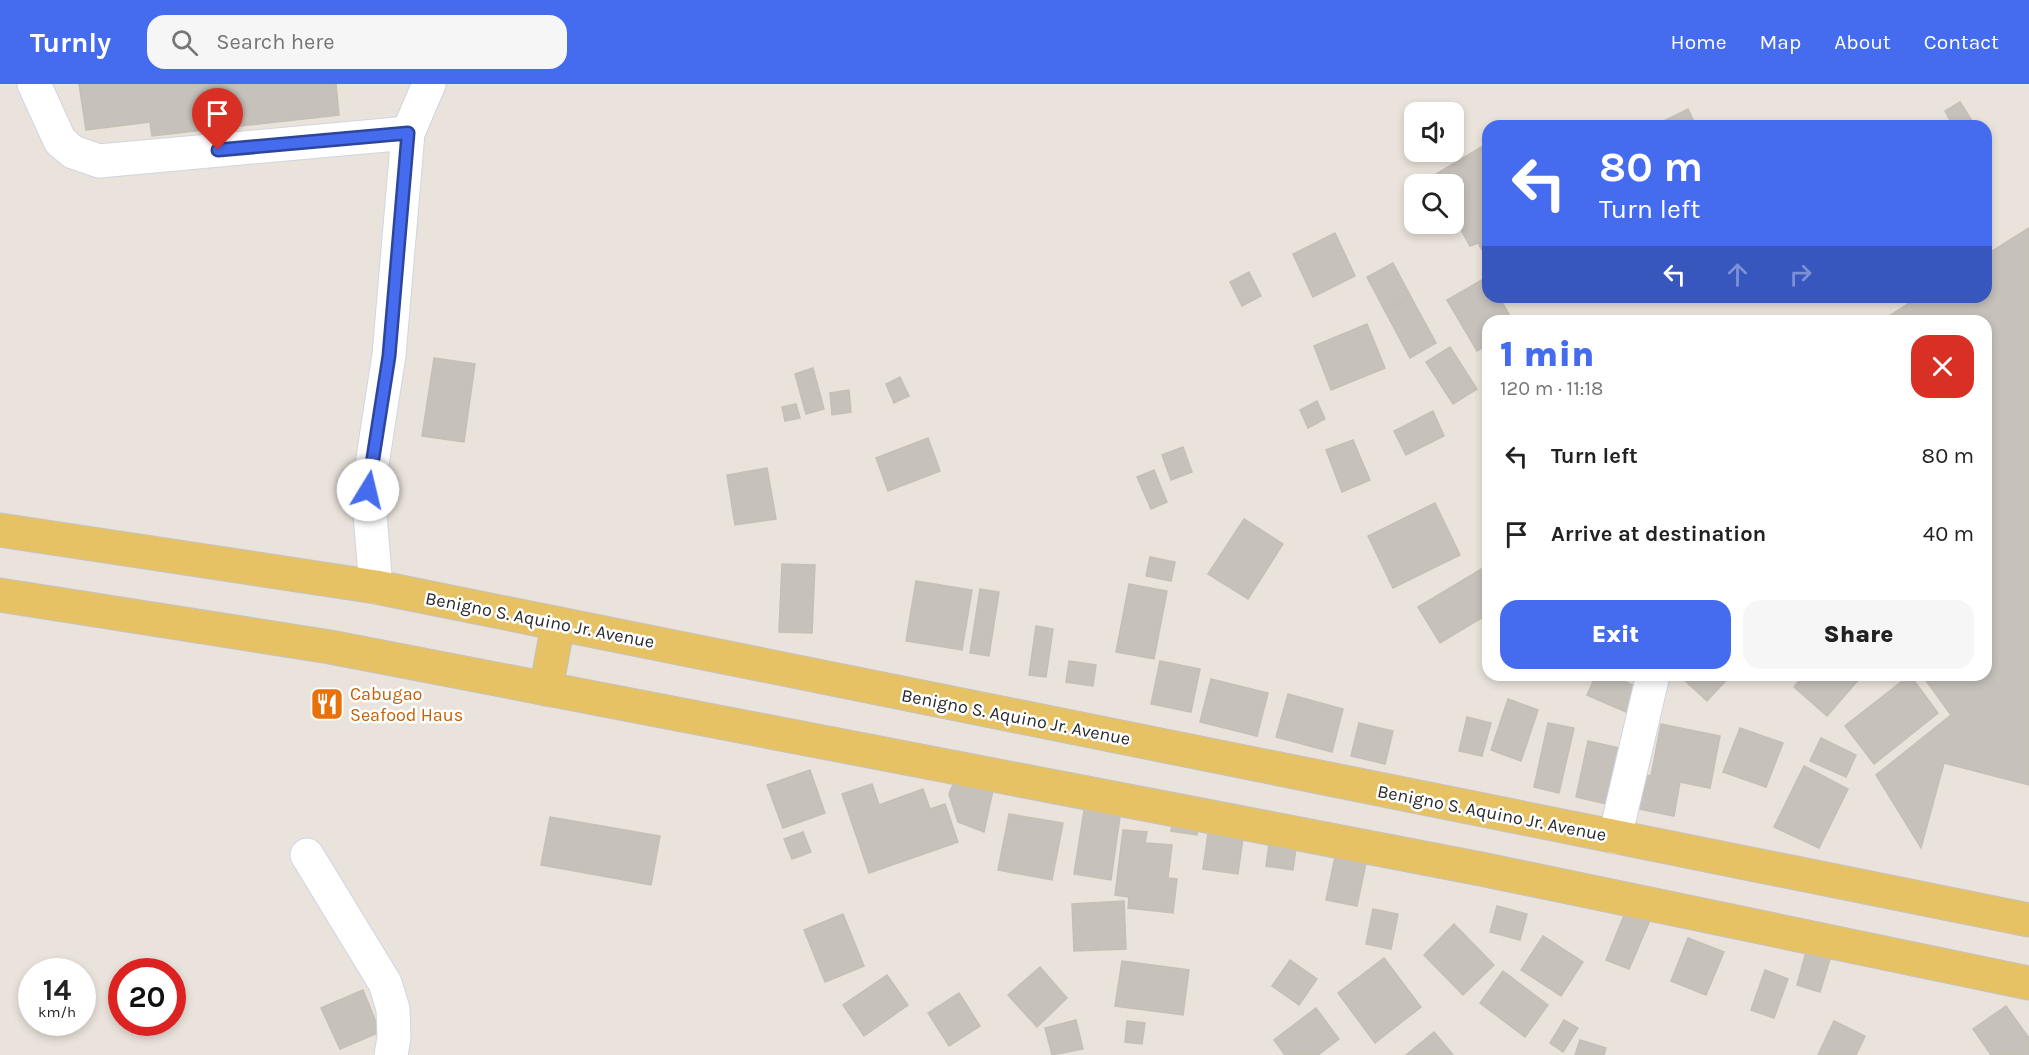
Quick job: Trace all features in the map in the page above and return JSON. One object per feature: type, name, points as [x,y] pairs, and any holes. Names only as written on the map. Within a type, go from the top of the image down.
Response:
[{"type":"main road","name":"Benigno S. Aquino Jr. Avenue","points":[[0,530],[376,587],[2029,920]]},
{"type":"main road","points":[[0,595],[330,647],[546,688],[1481,869],[2029,983]]},
{"type":"main road","points":[[546,688],[558,624]]},
{"type":"street","points":[[34,84],[60,141],[73,152],[99,161],[408,133]]},
{"type":"street","points":[[376,587],[368,490],[389,356],[408,133],[429,84]]},
{"type":"street","points":[[1615,837],[1652,681]]},
{"type":"street","points":[[307,855],[385,983],[393,1009],[391,1055]]},
{"type":"building","points":[[79,84],[336,84],[339,115],[152,136],[150,122],[86,130]]},
{"type":"building","points":[[1960,102],[1971,120],[1950,120],[1945,111]]},
{"type":"building","points":[[1688,109],[1693,120],[1666,120]]},
{"type":"building","points":[[1482,147],[1482,250],[1478,243],[1470,246],[1463,234],[1464,174],[1436,174],[1456,162],[1464,162],[1464,157]]},
{"type":"building","points":[[2029,228],[2029,785],[1944,763],[1921,848],[1876,775],[1951,715],[1926,681],[1992,681],[1992,315],[1890,315],[1910,303],[1992,303],[1992,251]]},
{"type":"building","points":[[1335,233],[1355,276],[1313,297],[1293,254]]},
{"type":"building","points":[[1393,263],[1411,297],[1385,311],[1367,277]]},
{"type":"building","points":[[1249,272],[1261,296],[1242,306],[1230,282]]},
{"type":"building","points":[[1482,280],[1482,303],[1502,303],[1510,315],[1482,315],[1482,348],[1477,351],[1447,300]]},
{"type":"building","points":[[1411,297],[1436,343],[1410,358],[1385,311]]},
{"type":"building","points":[[1367,324],[1385,368],[1331,390],[1314,346]]},
{"type":"building","points":[[1450,347],[1477,389],[1453,404],[1426,362]]},
{"type":"building","points":[[434,358],[475,364],[464,442],[422,436]]},
{"type":"building","points":[[813,368],[824,409],[806,414],[795,374]]},
{"type":"building","points":[[900,377],[909,396],[894,403],[886,384]]},
{"type":"building","points":[[849,390],[851,412],[832,415],[830,393]]},
{"type":"building","points":[[1317,401],[1325,419],[1308,428],[1300,410]]},
{"type":"building","points":[[796,404],[800,418],[785,421],[782,407]]},
{"type":"building","points":[[1433,411],[1444,436],[1406,455],[1394,431]]},
{"type":"building","points":[[928,438],[940,471],[888,491],[876,458]]},
{"type":"building","points":[[1353,440],[1370,480],[1342,492],[1326,450]]},
{"type":"building","points":[[1183,447],[1192,472],[1171,480],[1162,455]]},
{"type":"building","points":[[767,468],[776,519],[735,525],[727,475]]},
{"type":"building","points":[[1154,470],[1167,502],[1151,509],[1137,477]]},
{"type":"building","points":[[1435,503],[1460,555],[1393,588],[1368,536]]},
{"type":"building","points":[[1244,519],[1283,544],[1248,599],[1208,574]]},
{"type":"building","points":[[1150,557],[1175,562],[1171,581],[1146,576]]},
{"type":"building","points":[[782,564],[815,565],[812,633],[779,632]]},
{"type":"building","points":[[1482,569],[1482,618],[1440,643],[1418,607]]},
{"type":"building","points":[[916,581],[972,590],[962,650],[906,641]]},
{"type":"building","points":[[1129,584],[1167,591],[1154,659],[1116,652]]},
{"type":"building","points":[[980,589],[999,592],[989,656],[970,653]]},
{"type":"building","points":[[1036,626],[1053,629],[1046,677],[1029,675]]},
{"type":"building","points":[[1069,661],[1096,665],[1093,686],[1066,682]]},
{"type":"building","points":[[1160,661],[1200,669],[1191,712],[1151,704]]},
{"type":"building","points":[[1211,679],[1268,693],[1257,736],[1200,722]]},
{"type":"building","points":[[1593,681],[1624,681],[1637,687],[1626,712],[1587,695]]},
{"type":"building","points":[[1685,681],[1725,681],[1707,701]]},
{"type":"building","points":[[1799,681],[1858,681],[1827,716],[1794,687]]},
{"type":"building","points":[[1902,681],[1914,681],[1938,713],[1874,764],[1845,726]]},
{"type":"building","points":[[1288,694],[1343,709],[1332,752],[1276,737]]},
{"type":"building","points":[[1508,699],[1538,710],[1521,761],[1491,750]]},
{"type":"building","points":[[1467,717],[1491,723],[1482,756],[1459,751]]},
{"type":"building","points":[[1359,723],[1393,731],[1385,764],[1351,756]]},
{"type":"building","points":[[1548,723],[1574,728],[1559,793],[1534,787]]},
{"type":"building","points":[[1661,724],[1720,736],[1710,788],[1680,782],[1674,816],[1634,808],[1641,774],[1651,776]]},
{"type":"building","points":[[1740,728],[1783,743],[1766,787],[1723,772]]},
{"type":"building","points":[[1821,738],[1856,755],[1846,777],[1810,761]]},
{"type":"building","points":[[1588,741],[1633,751],[1620,807],[1576,797]]},
{"type":"building","points":[[1804,766],[1848,789],[1819,848],[1774,827]]},
{"type":"building","points":[[810,770],[825,813],[783,828],[767,785]]},
{"type":"building","points":[[956,778],[993,790],[984,832],[958,822],[949,794]]},
{"type":"building","points":[[872,784],[879,805],[923,789],[930,809],[945,804],[958,842],[869,873],[842,794]]},
{"type":"building","points":[[1085,804],[1121,810],[1111,880],[1074,874]]},
{"type":"building","points":[[1174,812],[1199,816],[1197,835],[1171,831]]},
{"type":"building","points":[[1009,814],[1063,823],[1052,880],[998,870]]},
{"type":"building","points":[[550,817],[660,836],[651,885],[541,865]]},
{"type":"building","points":[[1123,830],[1147,832],[1145,843],[1172,845],[1168,878],[1177,879],[1173,913],[1128,908],[1129,897],[1115,895]]},
{"type":"building","points":[[803,832],[811,852],[792,859],[784,839]]},
{"type":"building","points":[[1208,833],[1243,838],[1238,874],[1203,869]]},
{"type":"building","points":[[1270,837],[1297,841],[1293,870],[1266,866]]},
{"type":"building","points":[[1336,852],[1367,858],[1357,906],[1326,900]]},
{"type":"building","points":[[1124,901],[1126,949],[1074,951],[1072,904]]},
{"type":"building","points":[[1497,906],[1527,914],[1520,940],[1490,932]]},
{"type":"building","points":[[1627,908],[1651,918],[1629,969],[1606,960]]},
{"type":"building","points":[[1373,909],[1398,914],[1391,949],[1366,944]]},
{"type":"building","points":[[843,914],[864,966],[825,982],[804,930]]},
{"type":"building","points":[[1454,924],[1494,965],[1463,995],[1424,955]]},
{"type":"building","points":[[1543,936],[1583,962],[1561,996],[1521,970]]},
{"type":"building","points":[[1688,938],[1724,952],[1706,995],[1671,981]]},
{"type":"building","points":[[1806,952],[1830,959],[1820,992],[1797,985]]},
{"type":"building","points":[[1384,958],[1421,1007],[1375,1043],[1338,993]]},
{"type":"building","points":[[1290,960],[1317,979],[1299,1005],[1272,986]]},
{"type":"building","points":[[1122,961],[1189,970],[1183,1015],[1115,1006]]},
{"type":"building","points":[[1040,967],[1067,998],[1037,1027],[1008,995]]},
{"type":"building","points":[[1765,970],[1788,979],[1774,1018],[1751,1010]]},
{"type":"building","points":[[1503,971],[1548,1005],[1525,1037],[1480,1003]]},
{"type":"building","points":[[887,975],[908,1005],[864,1036],[843,1005]]},
{"type":"building","points":[[363,990],[380,1032],[340,1049],[321,1008]]},
{"type":"building","points":[[959,993],[980,1026],[949,1046],[928,1013]]},
{"type":"building","points":[[2006,1006],[2029,1038],[2029,1055],[1991,1055],[1973,1029]]},
{"type":"building","points":[[1316,1008],[1339,1039],[1318,1055],[1285,1055],[1274,1040]]},
{"type":"building","points":[[1076,1020],[1083,1049],[1052,1055],[1045,1028]]},
{"type":"building","points":[[1564,1020],[1578,1028],[1563,1052],[1550,1043]]},
{"type":"building","points":[[1127,1021],[1145,1023],[1142,1044],[1125,1042]]},
{"type":"building","points":[[1834,1021],[1865,1036],[1856,1055],[1818,1055]]},
{"type":"building","points":[[1434,1032],[1453,1055],[1406,1055]]},
{"type":"building","points":[[1580,1040],[1606,1048],[1604,1055],[1575,1055]]},
{"type":"place","name":"Cabugao Seafood Haus","points":[[327,704]]},
{"type":"route","points":[[218,150],[408,133],[389,356],[368,490]]}]
